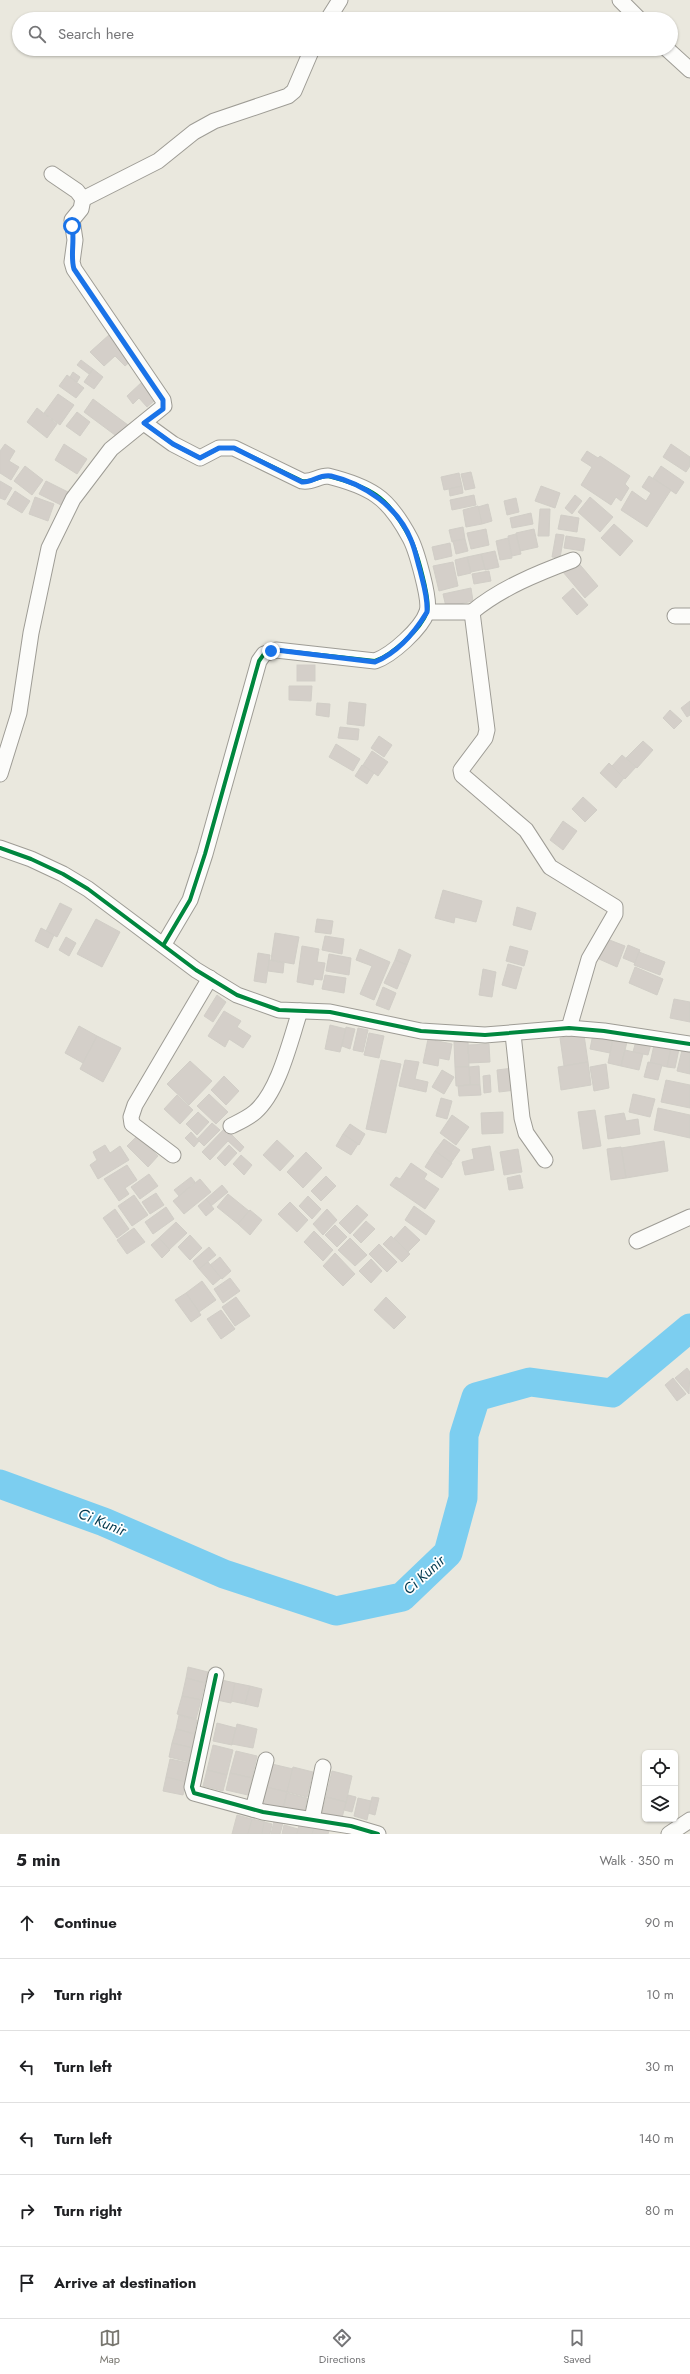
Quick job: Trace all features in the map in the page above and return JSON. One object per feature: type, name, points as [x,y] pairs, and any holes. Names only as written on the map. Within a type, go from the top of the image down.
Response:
[{"type":"street","points":[[332,12],[340,0]]},
{"type":"street","points":[[620,0],[632,12]]},
{"type":"street","points":[[83,199],[158,161],[194,132],[214,120],[279,101],[288,96],[294,91],[309,56]]},
{"type":"street","points":[[675,56],[690,70]]},
{"type":"street","points":[[0,774],[19,713],[31,633],[49,548],[73,499],[111,449],[163,409],[163,400],[116,333],[74,269],[72,262],[75,240],[72,220],[81,209],[83,199],[77,191],[52,174]]},
{"type":"street","points":[[144,423],[173,444],[200,458],[219,448],[234,448],[302,482],[309,482],[321,476],[328,476],[377,495],[392,511],[411,540],[426,592],[427,612],[399,647],[386,657],[375,662],[276,650],[264,654],[259,661],[205,854],[192,893],[179,921],[164,944]]},
{"type":"street","points":[[427,612],[472,612],[504,590],[550,568],[573,560]]},
{"type":"street","points":[[472,612],[487,730],[485,738],[462,765],[462,775],[526,830],[550,867],[611,904],[616,910],[589,959],[569,1028]]},
{"type":"street","points":[[675,616],[690,616]]},
{"type":"street","points":[[0,848],[31,859],[63,874],[88,889],[210,978],[237,995],[279,1010],[330,1012],[421,1031],[513,1034],[569,1028],[604,1031],[690,1044]]},
{"type":"street","points":[[172,1155],[132,1124],[132,1111],[210,978]]},
{"type":"street","points":[[231,1126],[256,1112],[272,1089],[300,1011]]},
{"type":"street","points":[[513,1034],[522,1118],[526,1133],[545,1160]]},
{"type":"street","points":[[637,1241],[690,1217]]},
{"type":"street","points":[[216,1675],[192,1791],[254,1809],[352,1826],[378,1834]]},
{"type":"street","points":[[254,1809],[266,1760]]},
{"type":"street","points":[[312,1820],[323,1767]]},
{"type":"street","points":[[670,1834],[690,1820]]},
{"type":"building","points":[[110,334],[133,359],[125,366],[115,356],[104,366],[90,352]]},
{"type":"building","points":[[81,360],[93,369],[89,374],[77,365]]},
{"type":"building","points":[[93,369],[103,377],[94,389],[84,382]]},
{"type":"building","points":[[73,372],[80,377],[77,382],[70,377]]},
{"type":"building","points":[[67,375],[84,388],[76,398],[59,386]]},
{"type":"building","points":[[143,381],[159,397],[147,407],[139,398],[133,404],[127,396]]},
{"type":"building","points":[[58,394],[74,405],[60,425],[44,413]]},
{"type":"building","points":[[93,399],[128,425],[119,438],[84,412]]},
{"type":"building","points":[[37,408],[57,424],[47,438],[27,422]]},
{"type":"building","points":[[77,412],[90,422],[80,436],[66,426]]},
{"type":"building","points":[[5,444],[15,451],[9,461],[19,467],[11,480],[0,473],[0,451]]},
{"type":"building","points":[[64,444],[87,459],[77,474],[55,460]]},
{"type":"building","points":[[671,444],[690,457],[690,466],[686,472],[663,457]]},
{"type":"building","points":[[587,451],[598,458],[600,456],[630,476],[625,484],[629,488],[621,501],[616,497],[611,505],[581,485],[592,467],[581,460]]},
{"type":"building","points":[[25,466],[43,480],[32,495],[14,481]]},
{"type":"building","points":[[661,466],[684,482],[676,494],[653,478]]},
{"type":"building","points":[[471,472],[475,488],[465,490],[461,474]]},
{"type":"building","points":[[459,473],[462,486],[444,490],[441,477]]},
{"type":"building","points":[[649,476],[671,490],[647,527],[621,510],[632,491],[646,501],[651,493],[642,487]]},
{"type":"building","points":[[0,481],[12,488],[5,500],[0,498]]},
{"type":"building","points":[[46,481],[68,492],[61,505],[39,494]]},
{"type":"building","points":[[462,486],[463,493],[450,496],[449,489]]},
{"type":"building","points":[[541,486],[560,493],[555,508],[535,501]]},
{"type":"building","points":[[15,491],[30,501],[22,513],[7,504]]},
{"type":"building","points":[[474,495],[476,505],[452,510],[450,500]]},
{"type":"building","points":[[575,495],[582,501],[572,514],[565,508]]},
{"type":"building","points":[[35,497],[54,504],[48,521],[29,514]]},
{"type":"building","points":[[590,497],[613,517],[600,532],[578,512]]},
{"type":"building","points":[[516,498],[519,512],[507,515],[504,501]]},
{"type":"building","points":[[488,504],[492,521],[482,524],[478,507]]},
{"type":"building","points":[[478,506],[482,524],[466,527],[463,510]]},
{"type":"building","points":[[540,509],[550,509],[549,536],[538,536]]},
{"type":"building","points":[[531,513],[533,524],[512,528],[510,518]]},
{"type":"building","points":[[561,515],[579,518],[577,532],[558,529]]},
{"type":"building","points":[[614,524],[633,541],[620,556],[601,538]]},
{"type":"building","points":[[463,527],[465,539],[452,542],[449,530]]},
{"type":"building","points":[[486,529],[489,545],[471,549],[467,533]]},
{"type":"building","points":[[534,529],[538,547],[520,551],[516,533]]},
{"type":"building","points":[[516,534],[521,554],[512,556],[508,536]]},
{"type":"building","points":[[556,534],[564,535],[560,558],[552,557]]},
{"type":"building","points":[[566,536],[585,539],[583,551],[564,548]]},
{"type":"building","points":[[508,538],[512,558],[500,560],[496,541]]},
{"type":"building","points":[[465,539],[468,551],[456,554],[453,541]]},
{"type":"building","points":[[450,543],[452,556],[435,560],[432,547]]},
{"type":"building","points":[[495,551],[499,567],[485,570],[481,554]]},
{"type":"building","points":[[481,554],[485,569],[471,572],[467,557]]},
{"type":"building","points":[[467,557],[471,573],[458,576],[455,560]]},
{"type":"building","points":[[576,560],[598,586],[585,598],[563,572]]},
{"type":"building","points":[[453,562],[458,586],[439,591],[433,566]]},
{"type":"building","points":[[489,571],[491,581],[474,584],[472,574]]},
{"type":"building","points":[[471,588],[473,601],[446,607],[443,594]]},
{"type":"building","points":[[573,588],[588,605],[577,615],[562,598]]},
{"type":"building","points":[[297,665],[315,665],[315,681],[297,681]]},
{"type":"building","points":[[289,686],[312,686],[311,701],[289,700]]},
{"type":"building","points":[[690,701],[690,715],[687,717],[681,708]]},
{"type":"building","points":[[349,702],[366,704],[364,726],[347,724]]},
{"type":"building","points":[[317,703],[330,704],[329,717],[316,715]]},
{"type":"building","points":[[670,710],[682,721],[674,729],[663,718]]},
{"type":"building","points":[[340,727],[359,729],[358,740],[338,738]]},
{"type":"building","points":[[379,736],[392,745],[384,757],[371,748]]},
{"type":"building","points":[[643,741],[653,750],[637,768],[626,758]]},
{"type":"building","points":[[336,744],[360,759],[353,771],[329,757]]},
{"type":"building","points":[[372,751],[388,762],[378,776],[363,765]]},
{"type":"building","points":[[622,755],[636,767],[625,779],[612,766]]},
{"type":"building","points":[[609,763],[624,778],[616,788],[600,773]]},
{"type":"building","points":[[362,765],[374,773],[367,784],[355,776]]},
{"type":"building","points":[[583,797],[597,810],[585,822],[572,809]]},
{"type":"building","points":[[563,821],[577,831],[563,850],[550,840]]},
{"type":"building","points":[[443,890],[482,901],[476,922],[455,917],[454,923],[435,918]]},
{"type":"building","points":[[60,903],[72,909],[57,937],[46,931]]},
{"type":"building","points":[[517,907],[536,913],[531,930],[513,925]]},
{"type":"building","points":[[96,919],[120,932],[102,967],[77,954]]},
{"type":"building","points":[[317,919],[333,921],[331,934],[315,932]]},
{"type":"building","points":[[41,928],[54,935],[48,948],[35,941]]},
{"type":"building","points":[[275,933],[299,937],[294,964],[271,960]]},
{"type":"building","points":[[325,936],[344,939],[342,954],[322,950]]},
{"type":"building","points":[[66,937],[76,943],[69,956],[59,950]]},
{"type":"building","points":[[607,939],[625,946],[617,967],[599,959]]},
{"type":"building","points":[[628,945],[640,950],[635,963],[623,958]]},
{"type":"building","points":[[302,946],[319,949],[317,962],[325,963],[322,980],[314,979],[313,985],[297,982]]},
{"type":"building","points":[[510,946],[528,951],[524,966],[506,961]]},
{"type":"building","points":[[360,949],[390,962],[374,1000],[360,994],[372,966],[356,960]]},
{"type":"building","points":[[399,949],[411,955],[407,965],[395,960]]},
{"type":"building","points":[[639,952],[665,962],[660,975],[634,965]]},
{"type":"building","points":[[258,953],[270,955],[266,983],[254,981]]},
{"type":"building","points":[[329,954],[351,958],[349,975],[326,971]]},
{"type":"building","points":[[269,960],[284,963],[283,973],[268,971]]},
{"type":"building","points":[[395,960],[407,965],[397,989],[384,983]]},
{"type":"building","points":[[508,964],[522,968],[516,989],[502,985]]},
{"type":"building","points":[[635,967],[663,979],[657,995],[629,983]]},
{"type":"building","points":[[483,969],[496,972],[492,997],[479,995]]},
{"type":"building","points":[[325,975],[346,978],[344,993],[322,989]]},
{"type":"building","points":[[383,987],[396,993],[389,1010],[376,1005]]},
{"type":"building","points":[[217,995],[226,1002],[213,1022],[204,1016]]},
{"type":"building","points":[[674,999],[690,1002],[690,1022],[670,1018]]},
{"type":"building","points":[[224,1011],[241,1021],[237,1027],[251,1036],[243,1048],[229,1039],[225,1047],[208,1036]]},
{"type":"building","points":[[330,1025],[346,1029],[340,1052],[325,1049]]},
{"type":"building","points":[[79,1026],[97,1036],[83,1063],[65,1053]]},
{"type":"building","points":[[346,1027],[355,1029],[350,1049],[342,1046]]},
{"type":"building","points":[[358,1028],[368,1030],[363,1052],[353,1050]]},
{"type":"building","points":[[369,1033],[384,1036],[379,1058],[364,1055]]},
{"type":"building","points":[[593,1034],[613,1039],[610,1053],[590,1049]]},
{"type":"building","points":[[584,1035],[588,1062],[564,1066],[560,1038]]},
{"type":"building","points":[[97,1036],[121,1048],[103,1082],[80,1069]]},
{"type":"building","points":[[428,1039],[452,1044],[449,1060],[439,1058],[438,1066],[423,1063]]},
{"type":"building","points":[[613,1039],[627,1042],[621,1066],[608,1063]]},
{"type":"building","points":[[468,1041],[469,1067],[455,1067],[454,1042]]},
{"type":"building","points":[[636,1041],[651,1044],[648,1055],[633,1052]]},
{"type":"building","points":[[489,1044],[490,1062],[469,1063],[468,1045]]},
{"type":"building","points":[[654,1045],[671,1049],[667,1067],[650,1063]]},
{"type":"building","points":[[683,1046],[690,1047],[690,1074],[677,1071]]},
{"type":"building","points":[[671,1048],[679,1049],[675,1068],[667,1067]]},
{"type":"building","points":[[625,1050],[643,1054],[639,1070],[621,1066]]},
{"type":"building","points":[[381,1060],[401,1064],[386,1133],[366,1129]]},
{"type":"building","points":[[405,1060],[419,1062],[415,1079],[428,1082],[426,1092],[399,1086]]},
{"type":"building","points":[[190,1061],[212,1081],[189,1105],[167,1084]]},
{"type":"building","points":[[588,1062],[591,1085],[561,1090],[558,1067]]},
{"type":"building","points":[[648,1062],[662,1065],[658,1080],[644,1077]]},
{"type":"building","points":[[606,1064],[609,1088],[594,1091],[590,1067]]},
{"type":"building","points":[[479,1066],[480,1085],[470,1085],[469,1067]]},
{"type":"building","points":[[455,1067],[469,1067],[470,1085],[456,1086]]},
{"type":"building","points":[[513,1068],[516,1090],[499,1092],[497,1070]]},
{"type":"building","points":[[442,1070],[454,1077],[444,1094],[432,1087]]},
{"type":"building","points":[[490,1075],[491,1092],[484,1093],[483,1076]]},
{"type":"building","points":[[224,1076],[239,1091],[226,1105],[211,1090]]},
{"type":"building","points":[[666,1080],[690,1085],[690,1108],[661,1102]]},
{"type":"building","points":[[480,1085],[481,1095],[459,1096],[458,1086]]},
{"type":"building","points":[[209,1094],[228,1112],[216,1124],[197,1106]]},
{"type":"building","points":[[633,1094],[655,1099],[650,1117],[629,1112]]},
{"type":"building","points":[[177,1095],[193,1110],[180,1124],[164,1109]]},
{"type":"building","points":[[441,1098],[452,1101],[447,1119],[436,1116]]},
{"type":"building","points":[[658,1108],[690,1115],[690,1138],[654,1130]]},
{"type":"building","points":[[595,1110],[601,1146],[583,1149],[578,1112]]},
{"type":"building","points":[[198,1112],[209,1122],[197,1135],[186,1124]]},
{"type":"building","points":[[503,1112],[503,1133],[482,1134],[481,1113]]},
{"type":"building","points":[[624,1113],[626,1121],[638,1119],[640,1134],[608,1139],[605,1116]]},
{"type":"building","points":[[452,1115],[469,1127],[456,1145],[440,1133]]},
{"type":"building","points":[[212,1123],[220,1130],[204,1146],[197,1139]]},
{"type":"building","points":[[350,1124],[365,1134],[359,1145],[343,1134]]},
{"type":"building","points":[[225,1128],[244,1147],[240,1152],[228,1141],[210,1160],[202,1152]]},
{"type":"building","points":[[191,1132],[199,1141],[194,1147],[185,1138]]},
{"type":"building","points":[[343,1134],[358,1144],[351,1155],[336,1146]]},
{"type":"building","points":[[138,1135],[158,1156],[148,1167],[127,1146]]},
{"type":"building","points":[[444,1139],[460,1150],[451,1163],[435,1151]]},
{"type":"building","points":[[277,1140],[294,1156],[280,1171],[263,1155]]},
{"type":"building","points":[[664,1141],[668,1171],[626,1178],[621,1148]]},
{"type":"building","points":[[105,1145],[110,1153],[120,1146],[129,1160],[98,1179],[90,1165],[97,1160],[93,1152]]},
{"type":"building","points":[[229,1145],[237,1153],[225,1166],[217,1158]]},
{"type":"building","points":[[490,1146],[494,1170],[465,1175],[462,1162],[474,1159],[472,1149]]},
{"type":"building","points":[[621,1147],[626,1178],[611,1180],[607,1149]]},
{"type":"building","points":[[518,1149],[522,1172],[504,1175],[500,1152]]},
{"type":"building","points":[[435,1151],[452,1163],[442,1178],[425,1167]]},
{"type":"building","points":[[306,1152],[322,1168],[303,1188],[287,1172]]},
{"type":"building","points":[[241,1155],[252,1165],[244,1175],[233,1164]]},
{"type":"building","points":[[411,1163],[427,1174],[424,1179],[439,1189],[425,1209],[390,1185],[396,1177],[400,1179]]},
{"type":"building","points":[[127,1165],[137,1180],[125,1188],[129,1194],[119,1201],[104,1179]]},
{"type":"building","points":[[149,1174],[158,1186],[140,1199],[131,1187]]},
{"type":"building","points":[[520,1175],[523,1188],[509,1190],[507,1178]]},
{"type":"building","points":[[326,1176],[336,1186],[321,1201],[311,1191]]},
{"type":"building","points":[[191,1177],[195,1182],[179,1196],[174,1190]]},
{"type":"building","points":[[200,1179],[211,1192],[184,1214],[173,1201]]},
{"type":"building","points":[[222,1185],[228,1192],[211,1206],[206,1199]]},
{"type":"building","points":[[156,1193],[164,1205],[150,1214],[142,1202]]},
{"type":"building","points":[[228,1194],[249,1211],[238,1224],[217,1207]]},
{"type":"building","points":[[134,1195],[148,1215],[132,1226],[118,1206]]},
{"type":"building","points":[[308,1196],[321,1209],[312,1219],[299,1206]]},
{"type":"building","points":[[206,1199],[214,1209],[206,1216],[198,1206]]},
{"type":"building","points":[[290,1202],[308,1220],[297,1232],[278,1214]]},
{"type":"building","points":[[357,1205],[368,1215],[350,1234],[339,1223]]},
{"type":"building","points":[[414,1206],[435,1221],[426,1235],[405,1220]]},
{"type":"building","points":[[166,1207],[174,1219],[153,1234],[145,1222]]},
{"type":"building","points":[[115,1209],[129,1229],[117,1238],[103,1218]]},
{"type":"building","points":[[327,1209],[337,1220],[323,1235],[313,1224]]},
{"type":"building","points":[[250,1210],[262,1220],[250,1235],[238,1224]]},
{"type":"building","points":[[366,1221],[375,1229],[361,1243],[353,1235]]},
{"type":"building","points":[[176,1222],[187,1233],[169,1250],[159,1238]]},
{"type":"building","points":[[335,1225],[347,1237],[337,1247],[325,1235]]},
{"type":"building","points":[[405,1226],[420,1240],[408,1252],[394,1238]]},
{"type":"building","points":[[134,1228],[145,1242],[127,1254],[117,1240]]},
{"type":"building","points":[[314,1231],[333,1250],[323,1261],[304,1242]]},
{"type":"building","points":[[190,1235],[202,1248],[190,1260],[178,1247]]},
{"type":"building","points":[[391,1236],[410,1254],[402,1262],[383,1244]]},
{"type":"building","points":[[159,1238],[170,1250],[162,1258],[151,1245]]},
{"type":"building","points":[[350,1238],[367,1255],[355,1266],[338,1250]]},
{"type":"building","points":[[379,1244],[397,1262],[387,1272],[369,1254]]},
{"type":"building","points":[[209,1247],[216,1255],[199,1269],[193,1261]]},
{"type":"building","points":[[335,1253],[355,1274],[343,1286],[323,1266]]},
{"type":"building","points":[[220,1257],[231,1271],[222,1279],[210,1265]]},
{"type":"building","points":[[371,1259],[382,1271],[371,1283],[359,1271]]},
{"type":"building","points":[[208,1262],[221,1278],[213,1285],[199,1269]]},
{"type":"building","points":[[230,1278],[240,1291],[223,1303],[214,1289]]},
{"type":"building","points":[[202,1281],[216,1300],[199,1312],[186,1293]]},
{"type":"building","points":[[186,1293],[201,1315],[191,1322],[175,1300]]},
{"type":"building","points":[[236,1297],[250,1316],[235,1326],[222,1307]]},
{"type":"building","points":[[386,1297],[406,1317],[394,1329],[374,1310]]},
{"type":"building","points":[[221,1310],[235,1329],[221,1339],[207,1319]]},
{"type":"building","points":[[687,1368],[690,1372],[689,1394],[675,1378]]},
{"type":"building","points":[[673,1378],[686,1394],[677,1401],[665,1385]]},
{"type":"building","points":[[188,1667],[208,1672],[205,1683],[186,1678]]},
{"type":"building","points":[[186,1678],[205,1683],[201,1700],[182,1696]]},
{"type":"building","points":[[222,1680],[235,1683],[231,1703],[217,1700]]},
{"type":"building","points":[[235,1683],[250,1686],[245,1704],[231,1701]]},
{"type":"building","points":[[250,1686],[262,1689],[258,1707],[245,1704]]},
{"type":"building","points":[[182,1696],[201,1700],[196,1719],[177,1714]]},
{"type":"building","points":[[179,1715],[197,1720],[194,1734],[176,1729]]},
{"type":"building","points":[[217,1723],[236,1728],[232,1745],[213,1741]]},
{"type":"building","points":[[237,1724],[257,1729],[253,1748],[232,1744]]},
{"type":"building","points":[[176,1729],[195,1734],[192,1748],[172,1743]]},
{"type":"building","points":[[172,1743],[193,1748],[189,1762],[169,1757]]},
{"type":"building","points":[[213,1745],[233,1750],[227,1775],[207,1770]]},
{"type":"building","points":[[236,1751],[257,1756],[252,1778],[230,1773]]},
{"type":"building","points":[[170,1759],[189,1763],[185,1782],[166,1777]]},
{"type":"building","points":[[272,1764],[293,1769],[287,1792],[266,1787]]},
{"type":"building","points":[[293,1767],[313,1772],[307,1797],[287,1792]]},
{"type":"building","points":[[207,1770],[227,1775],[223,1791],[203,1786]]},
{"type":"building","points":[[332,1771],[352,1776],[346,1802],[326,1797]]},
{"type":"building","points":[[230,1773],[252,1778],[248,1795],[226,1790]]},
{"type":"building","points":[[166,1777],[186,1782],[183,1795],[163,1791]]},
{"type":"building","points":[[266,1787],[287,1792],[283,1810],[262,1806]]},
{"type":"building","points":[[287,1793],[307,1798],[304,1814],[283,1809]]},
{"type":"building","points":[[348,1795],[356,1797],[352,1812],[344,1810]]},
{"type":"building","points":[[326,1797],[346,1802],[342,1818],[322,1813]]},
{"type":"building","points":[[372,1797],[379,1798],[375,1815],[368,1813]]},
{"type":"building","points":[[358,1798],[371,1801],[367,1820],[354,1816]]},
{"type":"building","points":[[237,1815],[252,1819],[248,1834],[232,1834]]},
{"type":"building","points":[[252,1819],[265,1822],[262,1834],[248,1834]]},
{"type":"building","points":[[274,1821],[283,1823],[280,1834],[271,1834]]},
{"type":"building","points":[[264,1822],[272,1824],[270,1834],[262,1834]]},
{"type":"building","points":[[284,1825],[298,1829],[297,1834],[282,1834]]},
{"type":"building","points":[[299,1825],[314,1829],[312,1834],[297,1834]]},
{"type":"building","points":[[314,1828],[329,1831],[328,1834],[312,1834]]},
{"type":"waterway","name":"Ci Kunir","points":[[0,1484],[104,1522],[224,1574],[336,1611],[402,1597],[448,1553],[463,1498],[464,1435],[476,1397],[530,1382],[612,1393],[690,1328]]},
{"type":"cycle path","points":[[144,423],[173,444],[200,458],[219,448],[234,448],[302,481],[309,481],[328,476],[353,484],[376,495],[400,520],[410,538],[416,553],[425,586],[428,606],[424,619],[405,641],[382,658],[375,661],[276,650],[264,654],[259,661],[205,854],[190,900],[164,944]]},
{"type":"cycle path","points":[[0,848],[31,859],[63,874],[88,889],[196,970],[237,995],[279,1010],[330,1012],[421,1031],[485,1035],[569,1028],[604,1031],[690,1044]]},
{"type":"cycle path","points":[[216,1675],[192,1787],[194,1793],[263,1812],[351,1826],[378,1834]]},
{"type":"route","points":[[72,226],[75,240],[72,255],[74,269],[116,333],[163,400],[163,409],[144,423],[173,444],[200,458],[207,456],[219,448],[234,448],[265,462],[302,482],[309,482],[321,476],[328,476],[340,479],[377,495],[392,511],[411,540],[428,604],[427,612],[423,618],[399,647],[386,657],[375,662],[276,650],[271,651]]}]
